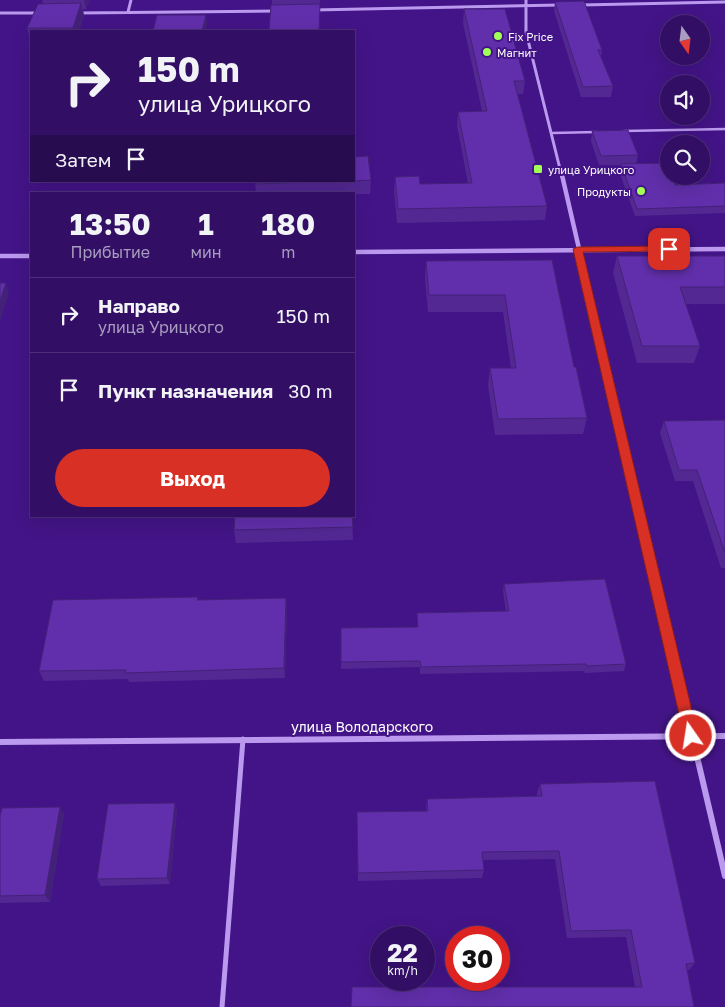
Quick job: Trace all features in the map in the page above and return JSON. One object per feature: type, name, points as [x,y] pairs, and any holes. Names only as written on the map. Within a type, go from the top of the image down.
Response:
[{"type":"street","points":[[128,12],[131,0]]},
{"type":"street","points":[[526,0],[526,32],[552,133],[725,876]]},
{"type":"street","points":[[575,5],[725,2]]},
{"type":"street","points":[[307,10],[568,5]]},
{"type":"street","points":[[69,13],[277,11]]},
{"type":"street","points":[[0,13],[49,13]]},
{"type":"street","points":[[355,252],[725,249]]},
{"type":"street","points":[[0,256],[30,256]]},
{"type":"street","name":"улица Володарского","points":[[0,742],[725,736]]},
{"type":"lane","points":[[619,131],[725,129]]},
{"type":"lane","points":[[552,133],[600,132]]},
{"type":"lane","points":[[222,1007],[243,739]]},
{"type":"building","points":[[584,1],[602,50],[598,50],[613,86],[583,87],[555,2]]},
{"type":"building","points":[[81,3],[73,28],[27,28],[38,4]]},
{"type":"building","points":[[320,4],[319,30],[269,30],[271,5]]},
{"type":"building","points":[[464,9],[505,9],[525,81],[514,81],[547,206],[398,209],[395,177],[419,176],[420,184],[472,183],[458,112],[487,111]]},
{"type":"building","points":[[157,15],[206,15],[202,30],[153,30]]},
{"type":"building","points":[[628,130],[638,155],[601,156],[592,131]]},
{"type":"building","points":[[368,156],[371,180],[355,181],[355,157]]},
{"type":"building","points":[[660,163],[660,185],[710,185],[725,183],[725,206],[637,209],[621,164]]},
{"type":"building","points":[[255,182],[312,182],[255,184]]},
{"type":"building","points":[[617,256],[725,256],[725,287],[680,287],[700,346],[642,346]]},
{"type":"building","points":[[552,260],[574,367],[576,367],[587,418],[498,419],[490,368],[516,368],[505,295],[429,295],[426,261]]},
{"type":"building","points":[[0,283],[6,283],[0,301]]},
{"type":"building","points":[[725,420],[725,553],[697,470],[679,470],[664,421]]},
{"type":"building","points":[[235,517],[352,517],[353,527],[234,530]]},
{"type":"building","points":[[605,579],[626,664],[421,667],[420,661],[341,662],[341,628],[418,627],[417,613],[509,611],[504,584]]},
{"type":"building","points":[[198,597],[197,600],[286,598],[284,668],[125,673],[126,670],[39,671],[53,600]]},
{"type":"building","points":[[655,781],[695,963],[686,964],[694,1007],[351,1007],[352,987],[370,987],[370,991],[435,991],[435,987],[445,987],[445,991],[510,991],[510,987],[642,987],[631,930],[571,931],[559,851],[482,852],[484,870],[358,873],[357,812],[428,811],[427,799],[542,796],[540,784]]},
{"type":"building","points":[[175,803],[167,878],[97,879],[108,804]]},
{"type":"building","points":[[60,807],[45,895],[0,896],[0,815],[2,808]]},
{"type":"place","name":"Fix Price","points":[[498,36]]},
{"type":"place","name":"Магнит","points":[[487,52]]},
{"type":"place","name":"улица Урицкого","points":[[538,169]]},
{"type":"place","name":"Продукты","points":[[641,191]]},
{"type":"route","points":[[669,249],[578,249],[691,736]]}]
